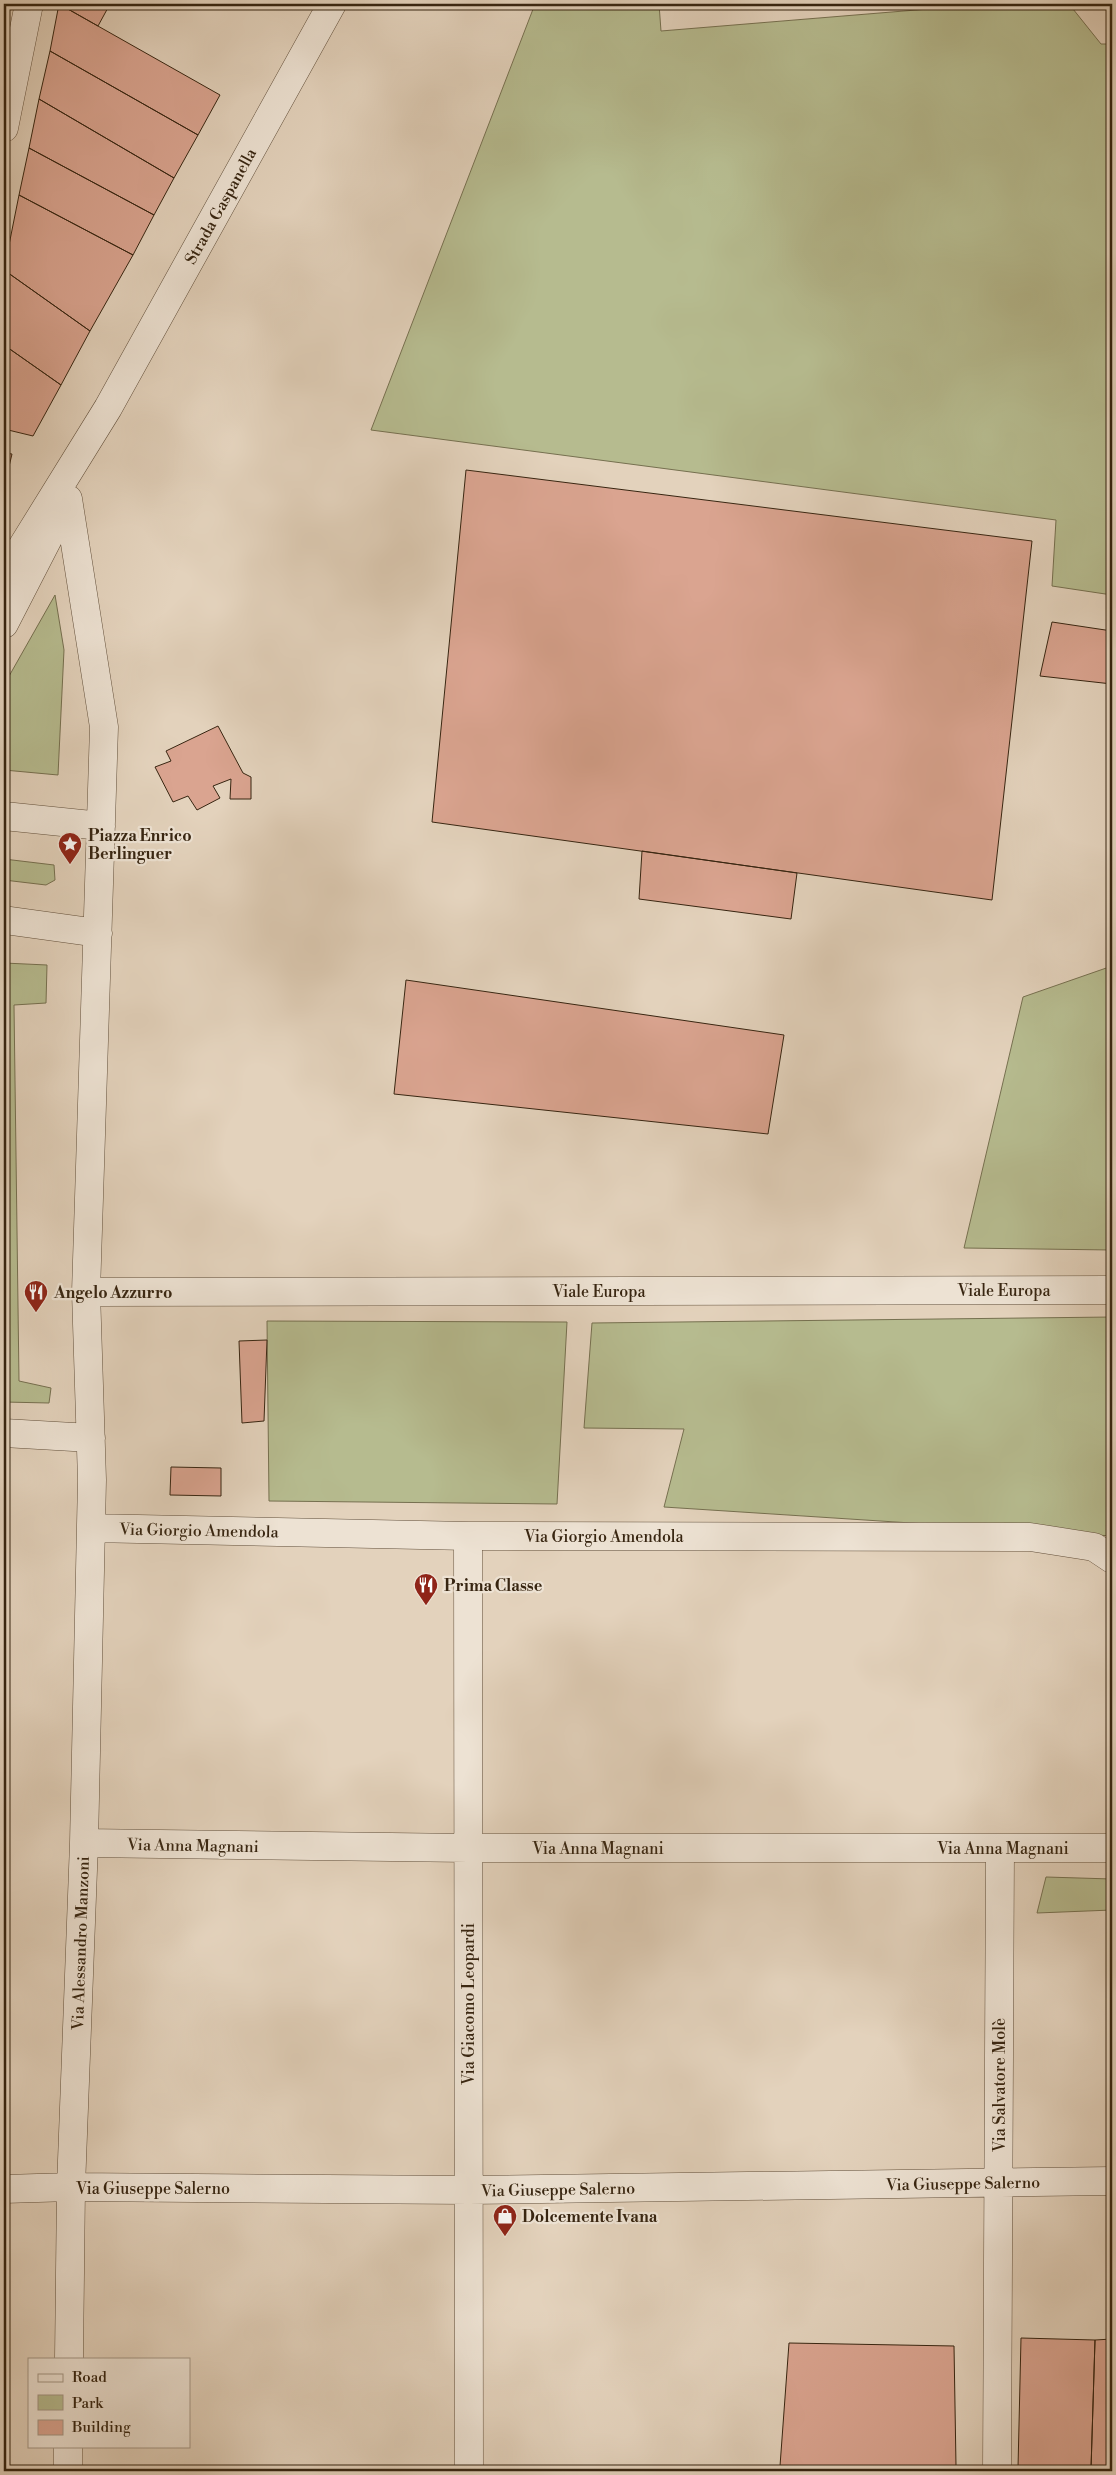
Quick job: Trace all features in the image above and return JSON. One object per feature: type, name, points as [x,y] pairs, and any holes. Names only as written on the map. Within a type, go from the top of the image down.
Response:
[{"type":"street","points":[[4,128],[11,54],[29,4]]},
{"type":"street","name":"Strada Gaspanella","points":[[4,576],[108,408],[332,4]]},
{"type":"street","name":"Strada Gaspanella","points":[[4,624],[68,499],[108,408]]},
{"type":"street","name":"Via Alessandro Manzoni","points":[[68,499],[104,727],[86,1292],[91,1438],[91,1528],[84,1843],[71,2187],[69,2358]]},
{"type":"street","points":[[4,816],[101,826]]},
{"type":"street","points":[[4,920],[98,933]]},
{"type":"street","name":"Viale Europa","points":[[86,1292],[1112,1290]]},
{"type":"street","points":[[4,1433],[91,1438]]},
{"type":"street","name":"Via Giorgio Amendola","points":[[91,1528],[468,1536],[1030,1537],[1094,1547],[1112,1559]]},
{"type":"street","name":"Via Giacomo Leopardi","points":[[468,1536],[468,2471]]},
{"type":"street","name":"Via Anna Magnani","points":[[84,1843],[468,1848],[1112,1848]]},
{"type":"street","name":"Via Salvatore Molè","points":[[997,2471],[1000,1849]]},
{"type":"street","name":"Via Giuseppe Salerno","points":[[4,2189],[71,2187],[469,2190],[1112,2181]]},
{"type":"street","points":[[68,2448],[68,2471]]},
{"type":"green space","points":[[535,4],[659,4],[661,31],[989,4],[1069,4],[1101,44],[1112,44],[1112,595],[1052,586],[1056,520],[371,430]]},
{"type":"green space","points":[[55,595],[64,650],[58,775],[4,770],[4,685]]},
{"type":"green space","points":[[4,859],[54,865],[55,880],[46,885],[4,880]]},
{"type":"green space","points":[[4,963],[47,965],[46,1003],[14,1005],[19,1381],[51,1388],[49,1403],[4,1402]]},
{"type":"green space","points":[[1112,966],[1112,1250],[964,1248],[1023,997]]},
{"type":"green space","points":[[1112,1317],[1112,1536],[664,1507],[684,1429],[584,1428],[592,1323]]},
{"type":"green space","points":[[267,1321],[567,1322],[557,1504],[269,1501]]},
{"type":"green space","points":[[1046,1877],[1112,1879],[1112,1910],[1037,1913]]},
{"type":"building","points":[[59,4],[220,95],[198,135],[50,51]]},
{"type":"building","points":[[59,4],[110,4],[98,26]]},
{"type":"building","points":[[50,51],[198,135],[174,178],[39,99]]},
{"type":"building","points":[[39,99],[174,178],[154,215],[29,148]]},
{"type":"building","points":[[29,148],[154,215],[133,255],[19,195]]},
{"type":"building","points":[[19,195],[133,255],[90,331],[4,270]]},
{"type":"building","points":[[4,270],[90,331],[61,385],[4,345]]},
{"type":"building","points":[[4,345],[61,385],[33,436],[4,429]]},
{"type":"building","points":[[4,453],[12,454],[6,479],[4,479]]},
{"type":"building","points":[[466,470],[1032,541],[992,900],[432,822]]},
{"type":"building","points":[[1052,622],[1112,631],[1112,684],[1040,676]]},
{"type":"building","points":[[218,726],[243,773],[251,777],[251,799],[230,799],[231,779],[213,786],[220,798],[197,810],[188,796],[173,802],[155,767],[171,761],[166,751]]},
{"type":"building","points":[[642,851],[797,873],[791,919],[639,899]]},
{"type":"building","points":[[406,980],[784,1035],[768,1134],[394,1094]]},
{"type":"building","points":[[267,1340],[264,1421],[242,1423],[239,1341]]},
{"type":"building","points":[[171,1467],[221,1468],[221,1496],[170,1495]]},
{"type":"building","points":[[1021,2338],[1095,2340],[1091,2469],[1018,2468]]},
{"type":"building","points":[[1112,2339],[1112,2470],[1091,2469],[1095,2340]]},
{"type":"building","points":[[789,2343],[954,2346],[956,2466],[780,2466]]},
{"type":"place","name":"Piazza Enrico Berlinguer","points":[[70,865]]},
{"type":"place","name":"Angelo Azzurro","points":[[36,1313]]},
{"type":"place","name":"Prima Classe","points":[[426,1606]]},
{"type":"place","name":"Dolcemente Ivana","points":[[505,2237]]}]
